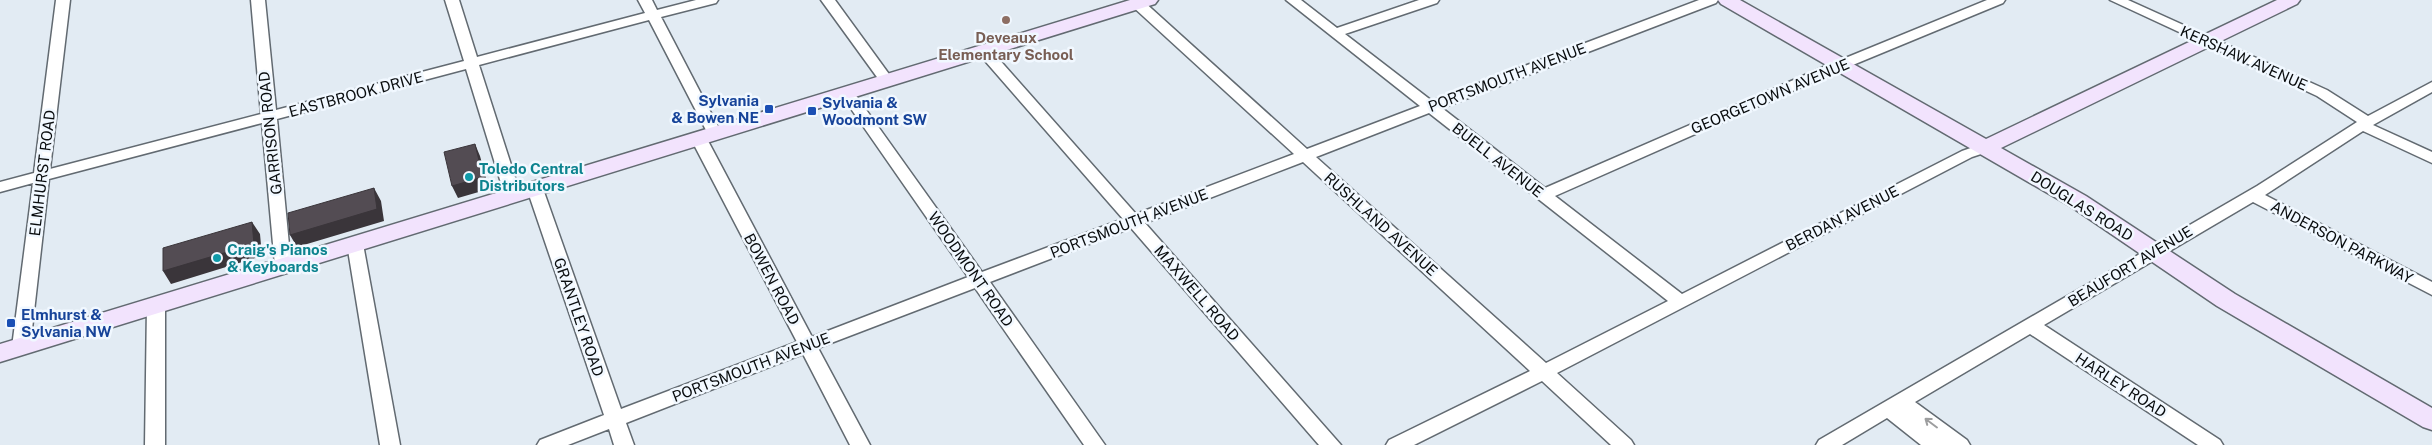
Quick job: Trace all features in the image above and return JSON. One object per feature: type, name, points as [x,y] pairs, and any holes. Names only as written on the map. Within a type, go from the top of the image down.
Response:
[{"type":"street","name":"ELMHURST ROAD","points":[[11,350],[41,176],[63,0]]},
{"type":"street","name":"GARRISON ROAD","points":[[258,0],[283,266]]},
{"type":"street","points":[[452,0],[513,196]]},
{"type":"street","name":"BOWEN ROAD","points":[[645,0],[707,136],[807,345],[860,445]]},
{"type":"street","name":"EASTBROOK DRIVE","points":[[0,187],[711,0]]},
{"type":"street","points":[[828,0],[887,80]]},
{"type":"street","name":"BUELL AVENUE","points":[[1293,0],[1680,301]]},
{"type":"street","points":[[1335,33],[1432,0]]},
{"type":"street","name":"PORTSMOUTH AVENUE","points":[[547,445],[1711,0]]},
{"type":"street","name":"DOUGLAS ROAD","points":[[1727,0],[2078,201],[2234,305],[2432,420]]},
{"type":"street","name":"GEORGETOWN AVENUE","points":[[1542,194],[1998,0]]},
{"type":"street","name":"KERSHAW AVENUE","points":[[2117,0],[2322,93],[2368,123],[2432,158]]},
{"type":"street","name":"BERDAN AVENUE","points":[[1396,445],[1544,372],[1967,154],[1985,148],[2291,0]]},
{"type":"street","points":[[11,350],[1143,2]]},
{"type":"street","name":"RUSHLAND AVENUE","points":[[1143,2],[1304,155],[1624,445]]},
{"type":"street","name":"MAXWELL ROAD","points":[[984,51],[1331,445]]},
{"type":"street","name":"BEAUFORT AVENUE","points":[[1826,445],[2258,192],[2368,123],[2432,86]]},
{"type":"street","name":"WOODMONT ROAD","points":[[847,93],[1095,445]]},
{"type":"street","name":"KERSHAW AVENUE","points":[[2368,123],[2432,148]]},
{"type":"street","name":"GRANTLEY ROAD","points":[[535,189],[624,445]]},
{"type":"street","name":"ANDERSON PARKWAY","points":[[2258,192],[2432,276]]},
{"type":"street","name":"ANDERSON PARKWAY","points":[[2258,192],[2432,289]]},
{"type":"street","points":[[354,244],[390,445]]},
{"type":"street","points":[[155,445],[156,305]]},
{"type":"street","name":"HARLEY ROAD","points":[[2030,326],[2213,445]]},
{"type":"street","points":[[1895,405],[1935,445]]},
{"type":"street","points":[[1895,405],[1960,445]]},
{"type":"building","points":[[475,144],[483,177],[452,186],[444,152]]},
{"type":"building","points":[[374,188],[377,209],[290,235],[288,213]]},
{"type":"building","points":[[252,222],[254,244],[163,271],[163,248]]},
{"type":"place","name":"Deveaux Elementary School","points":[[1006,20]]},
{"type":"place","name":"Sylvania & Bowen NE","points":[[769,109]]},
{"type":"place","name":"Sylvania & Woodmont SW","points":[[812,111]]},
{"type":"place","name":"Toledo Central Distributors","points":[[469,177]]},
{"type":"place","name":"Craig's Pianos & Keyboards","points":[[217,258]]},
{"type":"place","name":"Elmhurst & Sylvania NW","points":[[11,323]]}]
